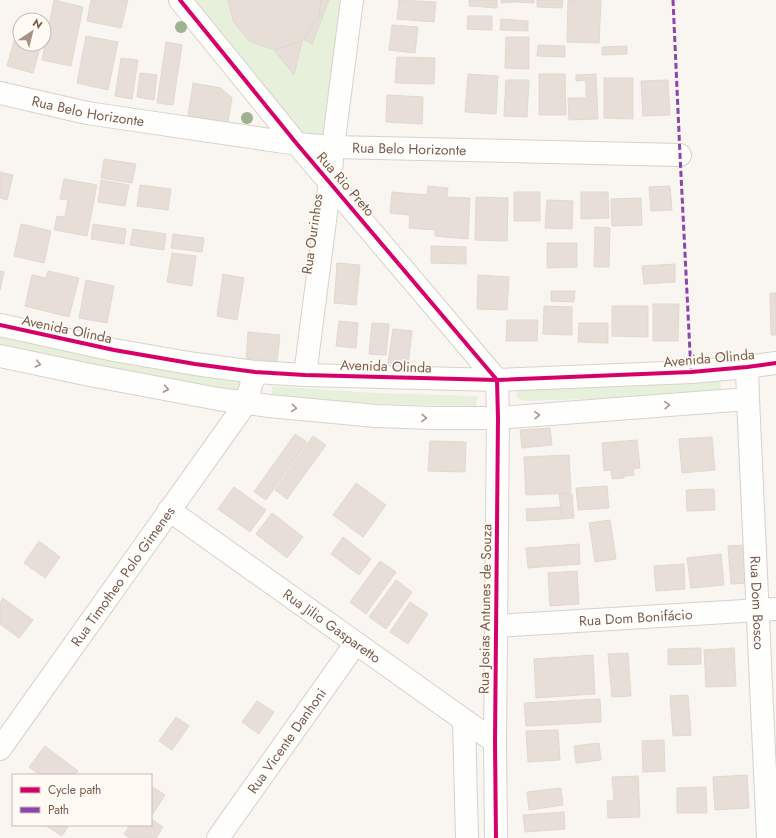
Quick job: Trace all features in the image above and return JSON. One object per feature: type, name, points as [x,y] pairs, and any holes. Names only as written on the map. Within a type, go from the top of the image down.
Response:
[{"type":"street","name":"Rua Rio Preto","points":[[180,0],[297,144],[497,380]]},
{"type":"street","name":"Rua Ourinhos","points":[[305,375],[352,0]]},
{"type":"street","name":"Rua Belo Horizonte","points":[[0,93],[87,113],[297,144],[333,147],[680,155]]},
{"type":"street","name":"Avenida Olinda","points":[[0,326],[114,350],[195,364],[255,372],[305,375],[497,380],[654,374],[747,367],[776,363]]},
{"type":"street","points":[[0,356],[90,375],[218,399],[376,416],[498,418],[748,399]]},
{"type":"street","name":"Rua Dom Bosco","points":[[747,367],[748,399],[767,609],[768,838]]},
{"type":"street","name":"Rua Timotheo Polo Gimenes","points":[[0,749],[246,403],[255,372]]},
{"type":"street","name":"Rua Josias Antunes de Souza","points":[[496,838],[495,742],[498,418],[497,380]]},
{"type":"street","name":"Rua Jilio Gasparetto","points":[[169,510],[495,742]]},
{"type":"street","name":"Rua Dom Bonifácio","points":[[496,626],[767,609]]},
{"type":"street","name":"Rua Vicente Danhoni","points":[[218,838],[356,643]]},
{"type":"street","points":[[464,720],[467,838]]},
{"type":"green space","points":[[185,0],[341,0],[332,126],[320,139],[299,137]]},
{"type":"green space","points":[[0,337],[50,348],[244,383],[242,394],[0,348]]},
{"type":"green space","points":[[718,381],[721,384],[721,390],[648,397],[524,401],[517,398],[517,389]]},
{"type":"green space","points":[[272,386],[374,393],[477,396],[476,406],[374,404],[272,395]]},
{"type":"building","points":[[54,0],[83,7],[71,66],[42,60],[44,52],[52,52],[52,12]]},
{"type":"building","points":[[91,0],[128,0],[121,28],[87,21]]},
{"type":"building","points":[[228,0],[321,0],[319,17],[302,41],[274,50],[249,41],[233,21]]},
{"type":"building","points":[[321,0],[329,0],[312,44],[303,39],[319,17]]},
{"type":"building","points":[[399,0],[436,2],[434,22],[397,19]]},
{"type":"building","points":[[469,0],[497,0],[497,8],[469,6]]},
{"type":"building","points":[[501,0],[534,0],[534,3],[501,3]]},
{"type":"building","points":[[537,0],[563,0],[562,8],[537,7]]},
{"type":"building","points":[[568,0],[601,0],[599,43],[567,42]]},
{"type":"building","points":[[468,16],[492,16],[492,30],[467,29]]},
{"type":"building","points":[[501,19],[528,21],[528,31],[500,30]]},
{"type":"building","points":[[392,25],[418,27],[415,53],[389,50]]},
{"type":"building","points":[[86,36],[118,42],[108,90],[77,83]]},
{"type":"building","points":[[506,37],[529,37],[529,69],[505,68]]},
{"type":"building","points":[[302,41],[294,75],[274,50]]},
{"type":"building","points":[[166,42],[182,45],[173,105],[157,103]]},
{"type":"building","points":[[538,45],[565,46],[565,57],[537,56]]},
{"type":"building","points":[[627,46],[627,54],[602,55],[602,47]]},
{"type":"building","points":[[12,48],[12,52],[39,52],[33,73],[7,66]]},
{"type":"building","points":[[397,57],[435,58],[434,84],[395,83]]},
{"type":"building","points":[[121,58],[138,60],[132,99],[115,96]]},
{"type":"building","points":[[140,73],[157,75],[154,100],[137,97]]},
{"type":"building","points":[[468,74],[498,76],[496,114],[465,112]]},
{"type":"building","points":[[539,74],[565,74],[566,115],[539,115]]},
{"type":"building","points":[[596,74],[598,119],[569,120],[568,98],[586,98],[586,80],[576,81],[576,75]]},
{"type":"building","points":[[604,78],[633,78],[633,119],[604,118]]},
{"type":"building","points":[[506,80],[529,80],[527,117],[504,116]]},
{"type":"building","points":[[668,80],[670,115],[643,116],[641,81]]},
{"type":"building","points":[[193,83],[221,88],[232,98],[228,122],[188,116]]},
{"type":"building","points":[[387,95],[423,97],[422,124],[386,122]]},
{"type":"building","points":[[104,159],[136,164],[132,183],[101,178]]},
{"type":"building","points":[[0,172],[13,175],[7,200],[0,198]]},
{"type":"building","points":[[64,179],[97,185],[87,236],[54,230],[57,216],[65,217],[68,200],[60,199]]},
{"type":"building","points":[[101,180],[129,185],[125,206],[98,202]]},
{"type":"building","points":[[140,185],[171,189],[168,210],[137,206]]},
{"type":"building","points":[[428,186],[448,188],[447,197],[470,198],[468,239],[435,236],[435,230],[409,228],[410,215],[390,213],[392,192],[427,195]]},
{"type":"building","points":[[670,186],[672,210],[651,211],[649,187]]},
{"type":"building","points":[[514,192],[540,192],[540,221],[514,221]]},
{"type":"building","points":[[581,192],[608,192],[609,218],[581,219]]},
{"type":"building","points":[[476,197],[508,198],[507,241],[475,240]]},
{"type":"building","points":[[641,198],[642,225],[612,226],[611,199]]},
{"type":"building","points":[[547,200],[573,201],[572,229],[545,228]]},
{"type":"building","points":[[21,224],[51,231],[44,263],[14,256]]},
{"type":"building","points":[[93,224],[126,229],[124,244],[91,239]]},
{"type":"building","points":[[595,227],[610,228],[609,267],[594,267]]},
{"type":"building","points":[[133,229],[166,234],[164,250],[130,245]]},
{"type":"building","points":[[173,234],[204,238],[202,252],[171,248]]},
{"type":"building","points":[[547,243],[577,243],[577,267],[547,268]]},
{"type":"building","points":[[431,246],[466,247],[466,264],[431,263]]},
{"type":"building","points":[[172,253],[196,256],[192,286],[167,282]]},
{"type":"building","points":[[337,263],[360,265],[356,305],[334,303]]},
{"type":"building","points":[[675,264],[675,282],[644,284],[642,266]]},
{"type":"building","points":[[0,271],[4,272],[0,290]]},
{"type":"building","points":[[48,271],[79,278],[69,317],[25,306],[32,275],[46,278]]},
{"type":"building","points":[[223,274],[244,278],[237,320],[217,316]]},
{"type":"building","points":[[478,275],[509,277],[507,310],[477,309]]},
{"type":"building","points":[[86,280],[114,286],[107,323],[79,318]]},
{"type":"building","points":[[551,291],[575,291],[574,302],[551,301]]},
{"type":"building","points":[[770,293],[776,293],[776,335],[771,335]]},
{"type":"building","points":[[653,304],[679,304],[678,341],[653,341]]},
{"type":"building","points":[[544,306],[572,307],[572,335],[543,334]]},
{"type":"building","points":[[612,306],[648,306],[648,337],[612,336]]},
{"type":"building","points":[[507,320],[538,320],[537,341],[506,341]]},
{"type":"building","points":[[339,321],[358,323],[356,348],[336,346]]},
{"type":"building","points":[[372,323],[389,324],[386,355],[369,354]]},
{"type":"building","points":[[579,323],[608,323],[608,343],[578,342]]},
{"type":"building","points":[[393,329],[412,331],[408,365],[388,363]]},
{"type":"building","points":[[248,332],[280,335],[277,362],[246,358]]},
{"type":"building","points":[[550,428],[552,445],[522,448],[520,430]]},
{"type":"building","points":[[295,434],[307,442],[266,500],[254,492]]},
{"type":"building","points":[[313,436],[326,445],[287,499],[275,490]]},
{"type":"building","points":[[712,437],[715,470],[682,473],[679,439]]},
{"type":"building","points":[[637,440],[640,468],[633,469],[634,475],[612,479],[611,470],[604,471],[602,443]]},
{"type":"building","points":[[430,441],[466,442],[465,472],[428,471]]},
{"type":"building","points":[[569,455],[571,493],[526,495],[524,457]]},
{"type":"building","points":[[356,483],[386,505],[363,537],[333,515]]},
{"type":"building","points":[[607,486],[609,508],[578,510],[576,488]]},
{"type":"building","points":[[234,487],[266,510],[250,532],[218,509]]},
{"type":"building","points":[[714,489],[715,510],[687,511],[686,490]]},
{"type":"building","points":[[559,494],[572,494],[574,518],[562,519]]},
{"type":"building","points":[[561,507],[562,519],[527,521],[526,509]]},
{"type":"building","points":[[272,513],[303,537],[287,558],[256,534]]},
{"type":"building","points":[[610,520],[616,559],[595,562],[589,523]]},
{"type":"building","points":[[343,537],[371,559],[359,575],[331,554]]},
{"type":"building","points":[[39,541],[60,557],[45,578],[24,563]]},
{"type":"building","points":[[579,544],[580,564],[528,568],[526,548]]},
{"type":"building","points":[[746,545],[749,583],[731,584],[728,546]]},
{"type":"building","points":[[721,554],[724,585],[691,588],[687,558]]},
{"type":"building","points":[[380,561],[396,572],[366,614],[350,602]]},
{"type":"building","points":[[684,564],[685,589],[656,591],[654,566]]},
{"type":"building","points":[[577,571],[579,604],[550,606],[548,573]]},
{"type":"building","points":[[396,580],[412,592],[386,629],[369,617]]},
{"type":"building","points":[[3,598],[33,620],[19,638],[0,624],[0,603]]},
{"type":"building","points":[[410,602],[428,614],[408,644],[390,632]]},
{"type":"building","points":[[701,648],[701,664],[668,665],[668,649]]},
{"type":"building","points":[[734,648],[736,686],[706,687],[704,650]]},
{"type":"building","points":[[628,653],[631,696],[612,697],[608,654]]},
{"type":"building","points":[[593,655],[595,694],[536,698],[534,659]]},
{"type":"building","points":[[688,695],[691,735],[673,736],[670,696]]},
{"type":"building","points":[[600,699],[601,722],[526,726],[524,703]]},
{"type":"building","points":[[257,701],[274,712],[259,734],[242,722]]},
{"type":"building","points":[[176,717],[189,726],[172,750],[159,741]]},
{"type":"building","points":[[558,730],[560,760],[528,762],[526,731]]},
{"type":"building","points":[[664,740],[665,771],[643,772],[642,741]]},
{"type":"building","points":[[599,743],[601,760],[576,763],[574,746]]},
{"type":"building","points":[[45,746],[78,771],[76,774],[39,774],[29,767]]},
{"type":"building","points":[[747,775],[749,808],[715,810],[713,777]]},
{"type":"building","points":[[638,776],[640,817],[608,818],[607,801],[614,800],[612,777]]},
{"type":"building","points":[[152,787],[165,795],[152,814]]},
{"type":"building","points":[[706,787],[707,813],[677,813],[677,788]]},
{"type":"building","points":[[561,788],[563,805],[529,810],[527,792]]},
{"type":"building","points":[[564,812],[565,829],[525,832],[523,815]]},
{"type":"building","points":[[152,820],[163,827],[156,838],[129,838],[124,834],[129,826],[152,826]]},
{"type":"building","points":[[47,826],[68,826],[62,836]]},
{"type":"marked path","points":[[673,0],[691,372]]},
{"type":"cycle path","points":[[180,0],[297,144],[497,380],[498,418],[495,742],[496,838]]},
{"type":"cycle path","points":[[0,325],[114,350],[195,364],[255,372],[305,375],[497,380],[691,372],[776,363]]}]
